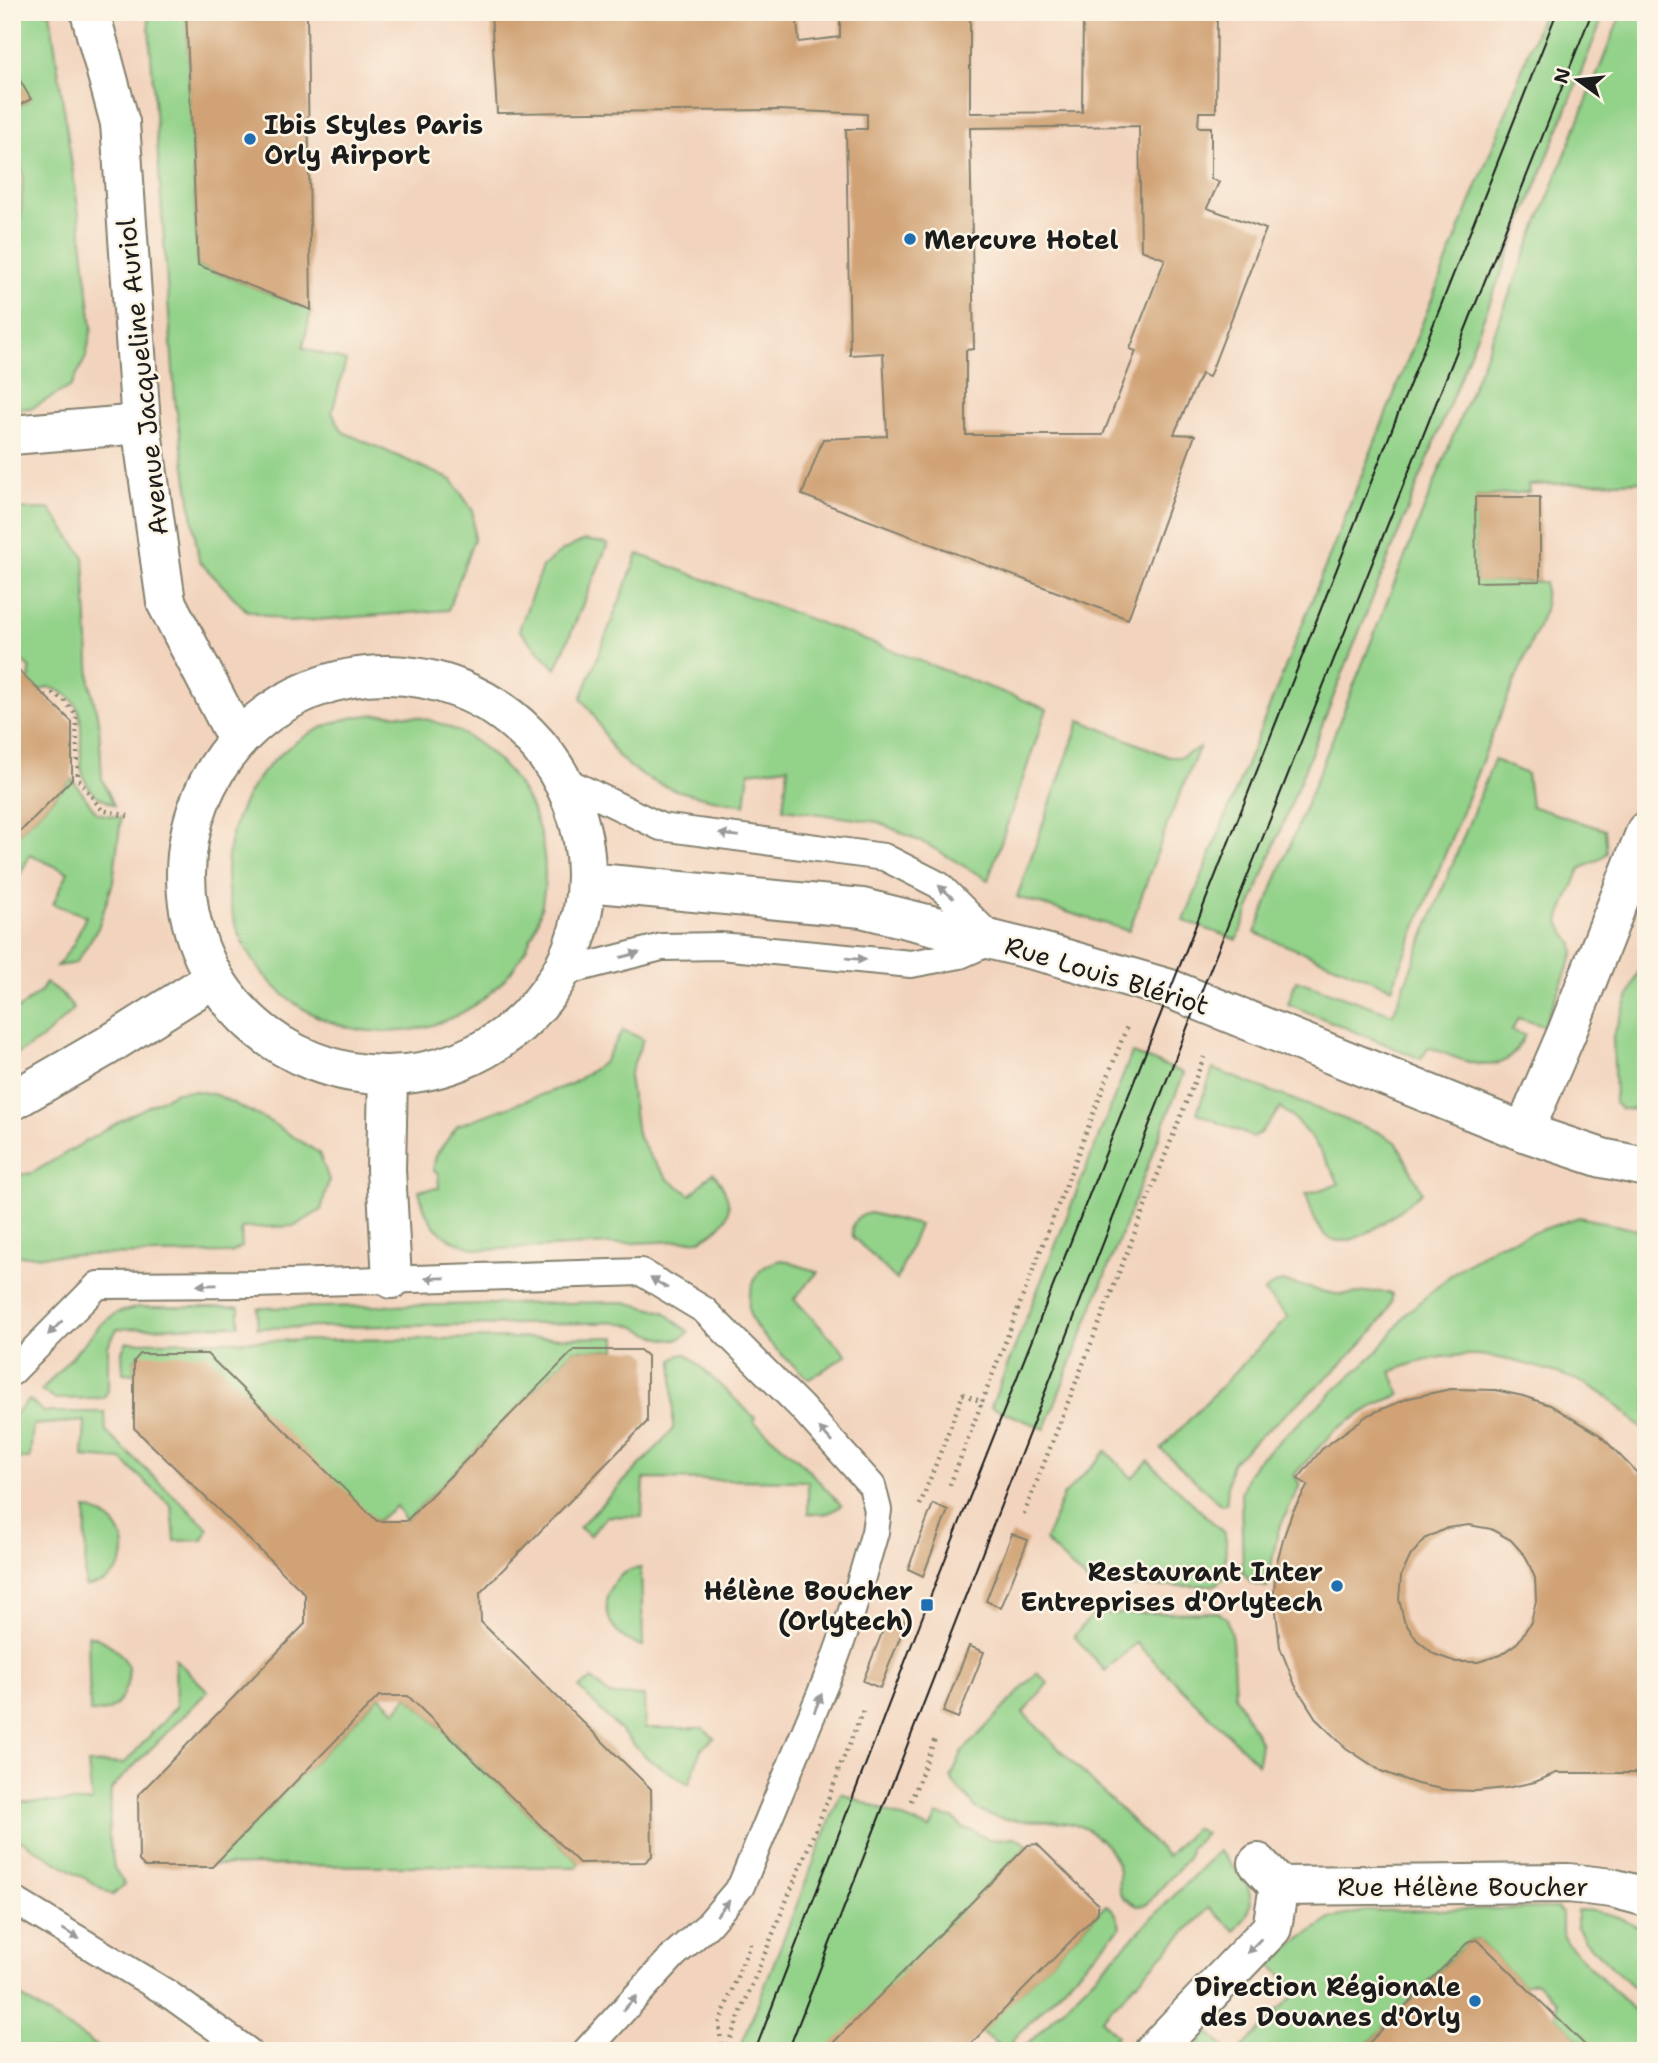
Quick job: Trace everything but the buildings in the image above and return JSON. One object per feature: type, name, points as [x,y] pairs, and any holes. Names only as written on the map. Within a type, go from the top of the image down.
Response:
[{"type":"main road","points":[[90,12],[120,123]]},
{"type":"main road","points":[[118,12],[120,123]]},
{"type":"main road","name":"Avenue Jacqueline Auriol","points":[[120,123],[141,424],[166,602],[237,739]]},
{"type":"main road","points":[[12,435],[141,424]]},
{"type":"main road","points":[[415,675],[452,682],[500,705],[536,741],[559,778],[575,807],[587,882],[576,941],[564,972],[544,1000],[510,1035],[452,1065],[388,1076],[322,1066],[260,1032],[213,979],[189,919],[186,855],[202,793],[237,739],[288,698],[349,676],[415,675]]},
{"type":"main road","points":[[1524,1132],[1567,1032],[1646,831]]},
{"type":"main road","name":"Rue Louis Blériot","points":[[587,882],[862,908],[995,940],[1170,989],[1524,1132],[1602,1158],[1646,1167]]},
{"type":"main road","points":[[12,1101],[107,1046],[213,979]]},
{"type":"main road","points":[[388,1076],[386,1170],[392,1279]]},
{"type":"main road","name":"Rue Hélène Boucher","points":[[1154,2051],[1272,1928],[1269,1875],[1569,1883],[1612,1888],[1646,1896]]},
{"type":"lane","points":[[559,778],[661,827],[884,857],[939,885],[995,940],[960,955],[911,964],[720,946],[662,947],[564,972]]},
{"type":"lane","points":[[12,1372],[98,1285],[255,1284],[641,1272],[704,1310],[801,1407],[872,1486],[877,1510],[875,1532],[850,1614],[829,1676],[741,1886],[708,1925],[674,1955],[586,2051]]},
{"type":"lane","points":[[12,1899],[167,1993],[248,2051]]},
{"type":"path","points":[[45,696],[53,694],[64,699],[76,715],[78,779],[89,796],[102,810],[128,816]]},
{"type":"path","points":[[1024,1514],[1204,1057]]},
{"type":"path","points":[[950,1485],[982,1402]]},
{"type":"path","points":[[911,1801],[936,1736]]},
{"type":"path","points":[[725,2051],[839,1772]]},
{"type":"shaded area","points":[[12,12],[1646,12],[1646,2051],[12,2051]]},
{"type":"green space","points":[[12,12],[50,12],[92,327],[86,357],[71,386],[32,408],[12,409],[12,238],[20,230],[23,172],[12,150],[12,111],[30,99],[12,70]]},
{"type":"green space","points":[[148,12],[186,12],[198,265],[311,310],[303,348],[346,361],[332,412],[343,432],[452,480],[473,511],[474,539],[448,610],[290,622],[246,610],[199,561],[175,400]]},
{"type":"green space","points":[[1543,12],[1605,12],[1237,940],[1184,921],[1506,113]]},
{"type":"green space","points":[[1622,12],[1646,12],[1646,481],[1528,485],[1529,492],[1476,497],[1476,581],[1545,582],[1545,610],[1392,988],[1255,933]]},
{"type":"green space","points":[[50,509],[84,557],[90,683],[99,724],[102,779],[114,805],[97,796],[85,780],[82,768],[81,726],[74,702],[64,693],[47,687],[40,691],[29,681],[30,669],[12,651],[12,510]]},
{"type":"green space","points":[[584,540],[608,544],[556,669],[519,630],[542,567],[562,551]]},
{"type":"green space","points":[[638,554],[1047,709],[988,880],[926,844],[878,822],[783,809],[788,767],[749,772],[745,805],[695,795],[663,785],[647,778],[620,758],[581,699]]},
{"type":"green space","points":[[386,714],[417,717],[447,726],[474,741],[499,760],[518,785],[533,812],[542,842],[545,873],[542,904],[533,934],[518,961],[499,986],[474,1005],[447,1020],[417,1029],[386,1032],[355,1029],[325,1020],[298,1005],[273,986],[254,961],[239,934],[230,904],[227,873],[230,842],[239,812],[254,785],[273,760],[298,741],[325,726],[355,717]]},
{"type":"green space","points":[[1080,720],[1169,757],[1181,757],[1199,748],[1169,820],[1129,931],[1017,897]]},
{"type":"green space","points":[[1494,760],[1527,774],[1531,806],[1605,830],[1607,853],[1580,869],[1561,914],[1559,923],[1573,944],[1574,953],[1544,1026],[1518,1018],[1512,1031],[1525,1035],[1520,1044],[1509,1058],[1490,1065],[1468,1062],[1428,1047],[1421,1059],[1288,1004],[1296,980],[1393,1014]]},
{"type":"green space","points":[[72,779],[97,813],[121,818],[113,882],[98,928],[76,963],[57,966],[73,945],[86,916],[53,904],[68,872],[30,855],[12,890],[12,840]]},
{"type":"green space","points":[[1646,953],[1646,1110],[1621,1109],[1615,1103],[1613,1036]]},
{"type":"green space","points":[[46,983],[60,992],[74,1009],[42,1039],[12,1057],[12,1014],[41,991]]},
{"type":"green space","points":[[623,1030],[643,1039],[629,1076],[637,1134],[651,1158],[669,1180],[691,1195],[713,1172],[726,1193],[728,1202],[726,1218],[720,1226],[700,1240],[482,1250],[458,1243],[440,1232],[427,1215],[419,1190],[439,1188],[438,1173],[433,1171],[436,1155],[458,1125],[571,1084],[603,1063]]},
{"type":"green space","points":[[1132,1053],[1184,1073],[1045,1429],[991,1407]]},
{"type":"green space","points":[[1213,1069],[1378,1132],[1397,1143],[1422,1192],[1364,1235],[1339,1241],[1328,1237],[1317,1223],[1306,1194],[1339,1184],[1321,1152],[1307,1133],[1281,1108],[1260,1133],[1252,1137],[1197,1113]]},
{"type":"green space","points":[[196,1091],[217,1095],[269,1121],[319,1153],[329,1180],[321,1210],[295,1226],[241,1228],[242,1247],[231,1253],[12,1256],[12,1176],[32,1173],[127,1117],[176,1092]]},
{"type":"green space","points":[[870,1213],[919,1225],[897,1280],[853,1237],[852,1228],[855,1221]]},
{"type":"green space","points":[[1579,1217],[1646,1232],[1646,1433],[1600,1392],[1568,1377],[1535,1367],[1487,1356],[1465,1355],[1432,1359],[1400,1368],[1391,1372],[1400,1395],[1377,1404],[1334,1431],[1294,1475],[1300,1485],[1278,1531],[1267,1587],[1251,1583],[1243,1572],[1241,1494],[1256,1462],[1378,1351],[1407,1313],[1453,1273],[1494,1246]]},
{"type":"green space","points":[[783,1260],[818,1272],[794,1299],[847,1355],[809,1379],[759,1331],[749,1310],[750,1293],[756,1276],[766,1266]]},
{"type":"green space","points":[[1285,1282],[1336,1294],[1392,1294],[1388,1309],[1356,1350],[1233,1462],[1229,1472],[1226,1504],[1221,1505],[1161,1449],[1288,1317],[1264,1292],[1274,1284]]},
{"type":"green space","points":[[625,1302],[664,1312],[689,1332],[675,1340],[667,1339],[628,1324],[614,1322],[257,1328],[258,1308]]},
{"type":"green space","points":[[139,1307],[239,1307],[239,1325],[117,1329],[108,1346],[108,1391],[103,1398],[56,1399],[41,1391],[100,1325],[116,1313]]},
{"type":"green space","points":[[616,1337],[616,1350],[574,1350],[406,1521],[396,1506],[377,1521],[140,1354],[134,1361],[134,1374],[123,1373],[122,1351],[127,1342]]},
{"type":"green space","points":[[687,1354],[755,1418],[753,1421],[803,1464],[841,1505],[826,1513],[808,1513],[808,1481],[644,1479],[642,1517],[607,1516],[590,1536],[579,1527],[673,1429],[673,1360]]},
{"type":"green space","points":[[29,1400],[44,1412],[105,1412],[106,1432],[204,1524],[208,1530],[203,1540],[175,1541],[172,1507],[122,1460],[83,1457],[85,1421],[33,1425],[30,1459],[12,1459],[12,1417]]},
{"type":"green space","points":[[1106,1451],[1132,1478],[1148,1461],[1224,1533],[1224,1578],[1215,1585],[1093,1588],[1045,1541],[1063,1496]]},
{"type":"green space","points":[[86,1509],[109,1519],[122,1538],[124,1549],[123,1560],[117,1571],[105,1581],[85,1587]]},
{"type":"green space","points":[[641,1568],[643,1646],[627,1640],[616,1630],[609,1618],[607,1605],[615,1580],[626,1572]]},
{"type":"green space","points":[[1218,1612],[1227,1618],[1232,1640],[1235,1696],[1261,1743],[1258,1764],[1136,1643],[1105,1671],[1074,1636],[1093,1614]]},
{"type":"green space","points":[[88,1635],[113,1647],[127,1665],[126,1688],[118,1702],[107,1711],[90,1713]]},
{"type":"green space","points":[[175,1659],[208,1691],[111,1789],[109,1836],[114,1868],[125,1884],[113,1895],[12,1835],[12,1802],[92,1802],[88,1764],[125,1763],[176,1707]]},
{"type":"green space","points":[[1037,1673],[1048,1683],[1023,1713],[1167,1856],[1195,1828],[1205,1834],[1190,1848],[1189,1857],[1146,1905],[1137,1906],[1121,1894],[1119,1871],[1114,1858],[1107,1846],[1092,1832],[1073,1824],[991,1816],[979,1810],[956,1787],[951,1778],[962,1752]]},
{"type":"green space","points":[[592,1679],[609,1695],[644,1696],[645,1728],[703,1728],[714,1738],[701,1749],[689,1784],[648,1759],[579,1688]]},
{"type":"green space","points":[[379,1696],[396,1711],[408,1696],[579,1863],[577,1867],[213,1865]]},
{"type":"green space","points":[[841,1793],[930,1829],[937,1815],[953,1818],[963,1828],[989,1840],[1014,1837],[1028,1845],[827,2051],[739,2051]]},
{"type":"green space","points":[[1218,1851],[1243,1878],[1250,1894],[1248,1912],[1235,1931],[1209,1908],[1101,2019],[1117,2036],[1103,2051],[1024,2051],[1024,2048]]},
{"type":"green space","points":[[1106,1905],[1116,1914],[1120,1928],[1013,2040],[1010,2049],[981,2032]]},
{"type":"green space","points":[[1557,1908],[1562,1913],[1562,1933],[1568,1944],[1646,2023],[1646,2051],[1591,2051],[1556,2017],[1557,2002],[1536,1982],[1523,1985],[1478,1940],[1470,1940],[1361,2051],[1239,2051],[1298,1991],[1271,1965],[1296,1942],[1332,1918],[1365,1911]]},
{"type":"green space","points":[[1577,1910],[1596,1911],[1613,1916],[1646,1932],[1646,2000],[1584,1940],[1577,1927]]},
{"type":"green space","points":[[12,1991],[105,2051],[12,2051]]},
{"type":"green space","points":[[1208,2032],[1229,2051],[1194,2051]]},
{"type":"tram line","points":[[755,2051],[927,1605],[1557,12]]},
{"type":"tram line","points":[[788,2051],[1198,1000],[1592,12]]},
{"type":"place","name":"Ibis Styles Paris Orly Airport","points":[[250,139]]},
{"type":"place","name":"Mercure Hotel","points":[[910,239]]},
{"type":"place","name":"Restaurant Inter Entreprises d'Orlytech","points":[[1337,1586]]},
{"type":"place","name":"Hélène Boucher (Orlytech)","points":[[927,1605]]},
{"type":"place","name":"Direction Régionale des Douanes d'Orly","points":[[1475,2001]]}]
